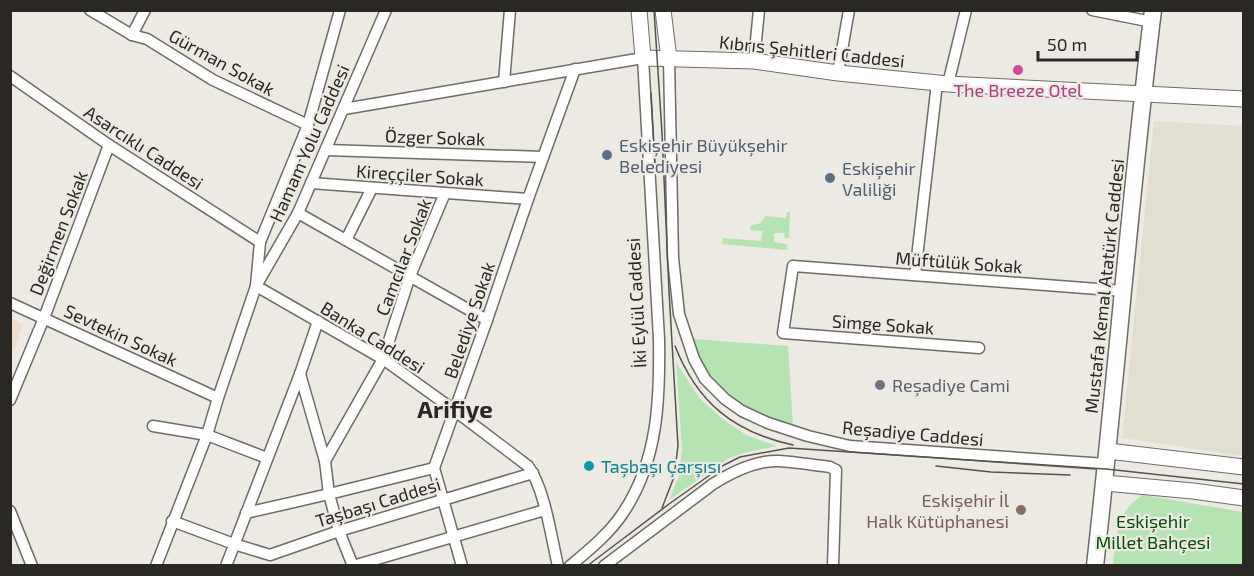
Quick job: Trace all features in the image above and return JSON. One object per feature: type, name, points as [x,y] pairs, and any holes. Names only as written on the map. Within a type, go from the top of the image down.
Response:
[{"type":"main road","name":"İki Eylül Caddesi","points":[[639,10],[643,58]]},
{"type":"main road","points":[[663,10],[669,58]]},
{"type":"main road","name":"Mustafa Kemal Atatürk Caddesi","points":[[1095,566],[1152,16]]},
{"type":"main road","name":"Kıbrıs Şehitleri Caddesi","points":[[643,58],[754,61],[942,84],[1244,99]]},
{"type":"main road","points":[[1107,457],[1244,467]]},
{"type":"main road","points":[[1105,483],[1244,498]]},
{"type":"street","name":"Gürman Sokak","points":[[90,10],[132,34],[147,39],[213,80],[308,125]]},
{"type":"street","points":[[132,34],[145,10]]},
{"type":"street","name":"Hamam Yolu Caddesi","points":[[256,286],[261,242],[308,125],[340,10]]},
{"type":"street","name":"Hamam Yolu Caddesi","points":[[156,566],[207,435],[256,286],[298,213],[386,10]]},
{"type":"street","points":[[504,81],[510,10]]},
{"type":"street","points":[[754,61],[759,10]]},
{"type":"street","points":[[838,73],[849,10]]},
{"type":"street","points":[[915,275],[942,84],[966,10]]},
{"type":"street","points":[[1092,10],[1152,16]]},
{"type":"street","name":"Kıbrıs Şehitleri Caddesi","points":[[344,109],[643,58]]},
{"type":"street","name":"İki Eylül Caddesi","points":[[570,566],[600,541],[622,515],[638,488],[655,431],[659,384],[659,339],[643,58]]},
{"type":"street","name":"Reşadiye Caddesi","points":[[669,58],[673,258],[679,314],[694,359],[705,379],[725,399],[742,411],[768,423],[850,446],[1107,457]]},
{"type":"street","name":"Belediye Sokak","points":[[434,468],[575,69]]},
{"type":"street","name":"Asarcıklı Caddesi","points":[[10,76],[109,145],[261,242]]},
{"type":"street","name":"Değirmen Sokak","points":[[10,399],[44,318],[109,145]]},
{"type":"street","name":"Özger Sokak","points":[[326,150],[543,157]]},
{"type":"street","name":"Kireççiler Sokak","points":[[311,183],[528,199]]},
{"type":"street","points":[[346,240],[372,188]]},
{"type":"street","name":"Camcılar Sokak","points":[[325,461],[383,359],[410,276],[446,193]]},
{"type":"street","points":[[298,213],[487,320]]},
{"type":"street","name":"Müftülük Sokak","points":[[783,333],[793,266],[1124,291]]},
{"type":"street","name":"Banka Caddesi","points":[[256,286],[383,359],[454,410],[533,472]]},
{"type":"street","name":"Sevtekin Sokak","points":[[10,303],[218,398]]},
{"type":"street","points":[[226,566],[318,321]]},
{"type":"street","name":"Simge Sokak","points":[[783,333],[979,348]]},
{"type":"street","points":[[300,374],[325,461],[329,494],[339,531],[353,565],[545,510]]},
{"type":"street","points":[[153,426],[207,435],[267,458]]},
{"type":"street","points":[[604,566],[729,474],[750,466],[777,461],[830,467],[836,470],[833,566]]},
{"type":"street","points":[[246,513],[434,468],[462,566]]},
{"type":"street","points":[[533,472],[540,488],[558,566]]},
{"type":"street","name":"Taşbaşı Caddesi","points":[[172,521],[234,544],[268,560],[339,531],[533,472]]},
{"type":"street","points":[[10,511],[32,566]]},
{"type":"shaded area","points":[[1154,121],[1243,126],[1243,456],[1122,438]]},
{"type":"shaded area","points":[[11,319],[23,325],[11,358]]},
{"type":"green space","points":[[787,212],[790,212],[789,238],[785,238],[784,233],[774,233],[774,242],[787,244],[788,250],[722,244],[723,238],[761,241],[763,231],[750,230],[750,226],[761,222],[765,216],[786,218]]},
{"type":"green space","points":[[693,339],[788,346],[793,426],[746,409],[718,386],[700,362]]},
{"type":"green space","points":[[676,362],[700,399],[724,420],[746,435],[777,446],[729,458],[669,500],[679,476],[682,449]]},
{"type":"green space","name":"Eskişehir Millet Bahçesi","points":[[1143,495],[1243,512],[1243,565],[1113,565],[1122,517],[1134,501]]},
{"type":"tram line","points":[[654,10],[678,446],[674,477],[662,508]]},
{"type":"tram line","points":[[651,93],[655,165]]},
{"type":"tram line","points":[[675,346],[694,383],[720,412],[752,432],[793,445]]},
{"type":"tram line","points":[[587,566],[724,465],[740,457],[789,448],[1106,469],[1244,484]]},
{"type":"tram line","points":[[936,466],[991,472],[1070,475]]},
{"type":"place","name":"The Breeze Otel","points":[[1018,70]]},
{"type":"place","name":"Eskişehir Büyükşehir Belediyesi","points":[[607,155]]},
{"type":"place","name":"Eskişehir Valiliği","points":[[830,178]]},
{"type":"place","name":"Reşadiye Cami","points":[[880,385]]},
{"type":"place","name":"Taşbaşı Çarşısı","points":[[589,466]]},
{"type":"place","name":"Eskişehir İl Halk Kütüphanesi","points":[[1021,510]]},
{"type":"district","name":"Arifiye","points":[[455,408]]}]
